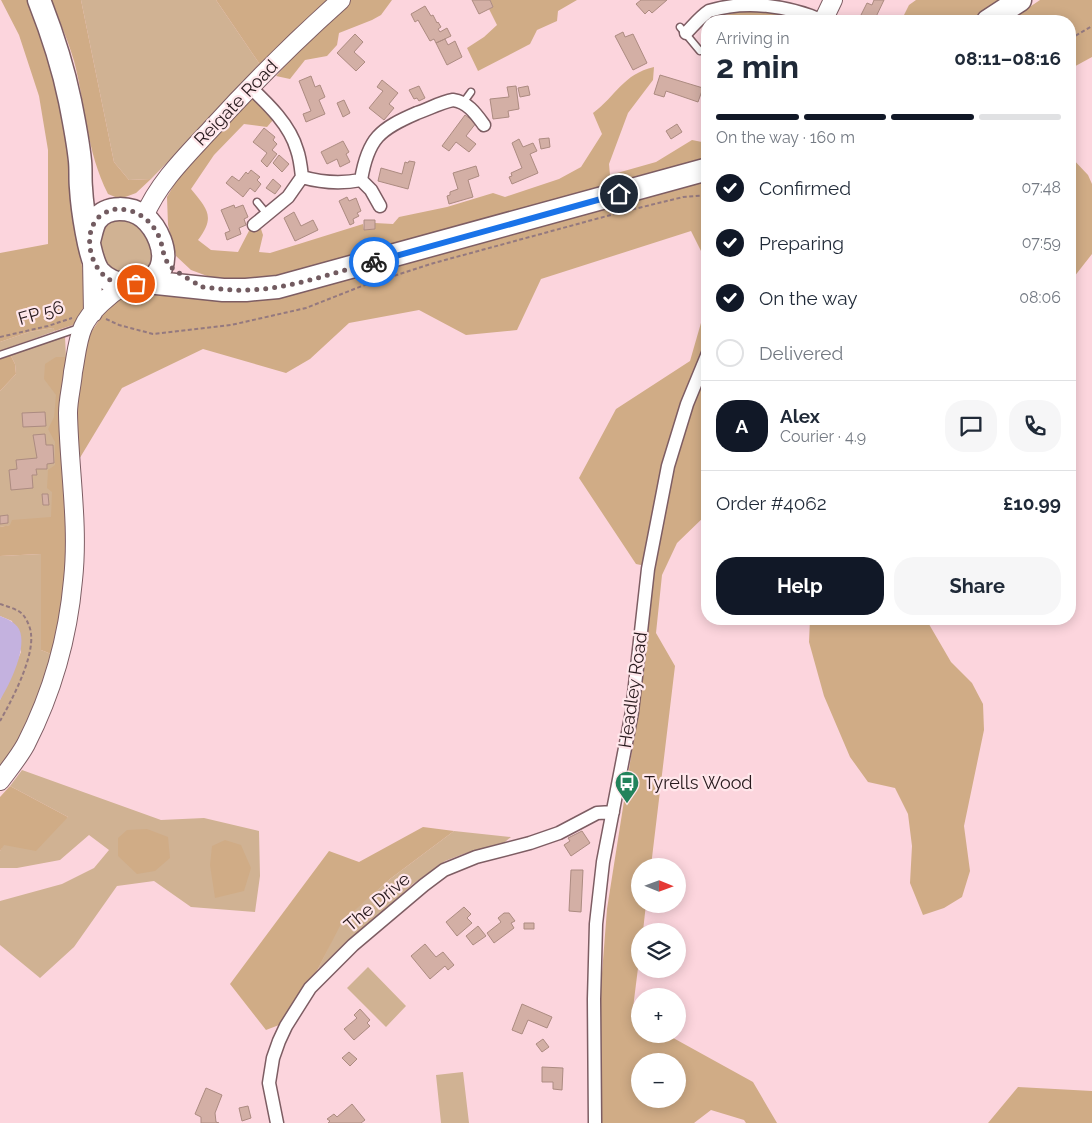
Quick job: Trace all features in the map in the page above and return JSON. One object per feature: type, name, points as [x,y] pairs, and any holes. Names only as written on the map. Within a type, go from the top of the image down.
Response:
[{"type":"highway","points":[[40,0],[51,29],[70,102],[91,250],[99,272],[111,281],[125,285],[147,282],[223,290],[278,287],[701,170]]},
{"type":"highway","points":[[997,15],[1020,0]]},
{"type":"highway","points":[[80,162],[98,202],[108,211]]},
{"type":"highway","points":[[91,250],[92,230],[96,220],[108,211],[118,209],[132,211],[144,217],[155,230],[160,240],[163,254],[162,267],[157,276],[147,282]]},
{"type":"highway","points":[[163,254],[171,267],[201,287]]},
{"type":"main road","name":"Reigate Road","points":[[144,217],[159,188],[188,154],[250,86],[307,30],[341,0]]},
{"type":"main road","points":[[826,15],[833,0]]},
{"type":"main road","points":[[88,320],[91,250]]},
{"type":"main road","points":[[0,781],[25,745],[47,696],[67,625],[74,581],[76,548],[68,412],[77,348],[88,320],[109,294],[125,285]]},
{"type":"street","points":[[703,15],[717,7],[757,0],[780,4],[808,15]]},
{"type":"street","points":[[683,30],[701,17]]},
{"type":"street","points":[[250,86],[291,135],[297,149],[302,177],[288,197],[254,225]]},
{"type":"street","points":[[361,180],[366,156],[378,135],[386,128],[446,101],[467,97],[484,125]]},
{"type":"street","points":[[302,177],[330,183],[361,180]]},
{"type":"street","points":[[361,180],[371,190],[380,206]]},
{"type":"street","name":"Headley Road","points":[[595,1123],[594,999],[596,924],[603,862],[632,712],[648,569],[668,466],[687,404],[701,370]]},
{"type":"street","name":"The Drive","points":[[277,1123],[268,1083],[273,1058],[283,1034],[310,988],[353,945],[444,870],[476,857],[530,843],[559,833],[597,813],[613,812]]},
{"type":"lane","points":[[683,30],[700,51]]},
{"type":"lane","points":[[257,202],[267,214]]},
{"type":"lane","points":[[0,355],[88,320]]},
{"type":"path","points":[[1076,35],[1092,26]]},
{"type":"path","points":[[88,320],[119,325],[153,334],[231,325],[306,308],[362,286],[434,263],[683,197],[701,196]]},
{"type":"path","name":"FP 56","points":[[0,337],[48,326],[76,316],[88,320]]},
{"type":"path","points":[[0,604],[14,608],[23,615],[32,634],[29,659],[9,706],[0,721]]},
{"type":"shaded area","points":[[1,0],[29,0],[54,74],[65,119],[68,164],[88,304],[76,324],[55,331],[53,328],[29,332],[0,342],[0,253],[48,244],[48,150],[39,96],[19,35]]},
{"type":"shaded area","points":[[51,0],[81,0],[114,162],[129,180],[151,179],[136,193],[120,199],[108,194],[95,161],[74,61]]},
{"type":"shaded area","points":[[81,0],[216,0],[261,66],[151,179],[129,180],[114,162]]},
{"type":"shaded area","points":[[216,0],[332,0],[261,66]]},
{"type":"shaded area","points":[[351,0],[392,0],[381,15],[339,33],[337,45],[327,56],[305,60],[290,79],[276,76],[315,32]]},
{"type":"shaded area","points":[[490,0],[577,0],[558,11],[557,21],[537,30],[530,44],[478,71],[467,48],[484,37],[497,25],[489,9],[493,7]]},
{"type":"shaded area","points":[[916,0],[1009,0],[985,15],[904,15],[909,5]]},
{"type":"shaded area","points":[[1040,0],[1092,0],[1092,57],[1076,66],[1076,15],[1018,15]]},
{"type":"shaded area","points":[[747,10],[787,15],[725,15]]},
{"type":"shaded area","points":[[654,67],[653,80],[628,113],[609,164],[610,175],[656,162],[692,140],[701,142],[701,159],[608,189],[282,280],[218,280],[191,270],[176,256],[168,225],[167,197],[185,166],[250,95],[263,105],[273,120],[267,127],[244,124],[214,155],[191,189],[205,208],[208,219],[204,232],[198,240],[211,250],[238,252],[251,227],[261,229],[263,235],[259,252],[270,253],[363,224],[364,230],[375,229],[375,223],[393,224],[399,217],[447,207],[493,193],[505,197],[559,179],[581,167],[602,134],[593,113],[620,86],[643,70]]},
{"type":"shaded area","points":[[1076,162],[1088,175],[1092,184],[1092,254],[1076,274]]},
{"type":"shaded area","points":[[701,179],[701,251],[691,231],[541,279],[517,330],[466,335],[419,310],[349,323],[310,359],[286,373],[203,349],[122,388],[78,461],[76,397],[86,340],[113,299],[127,295],[169,292],[230,298]]},
{"type":"shaded area","points":[[132,220],[148,234],[154,253],[149,274],[121,276],[109,269],[102,258],[99,244],[106,221]]},
{"type":"shaded area","points":[[701,323],[701,353],[699,358],[701,359],[701,520],[677,543],[662,575],[656,633],[675,666],[652,858],[631,858],[631,913],[645,913],[644,923],[631,923],[631,978],[637,978],[636,988],[631,988],[631,1043],[682,1043],[753,1082],[777,1123],[746,1123],[744,1120],[711,1110],[694,1123],[600,1123],[599,1012],[607,909],[638,712],[655,568],[636,564],[579,478],[616,409],[690,361]]},
{"type":"shaded area","points":[[53,328],[55,331],[0,351],[0,342],[29,332]]},
{"type":"shaded area","points":[[65,337],[66,357],[62,397],[68,516],[0,527],[0,391],[16,374],[15,364],[10,354]]},
{"type":"shaded area","points":[[10,354],[15,364],[16,374],[0,391],[0,358]]},
{"type":"shaded area","points":[[56,357],[66,357],[62,397],[68,516],[67,580],[51,654],[41,650],[41,554],[0,556],[0,527],[10,525],[12,520],[51,517],[52,492],[47,488],[48,470],[55,465],[55,442],[48,429],[54,417],[56,395],[44,379],[45,364]]},
{"type":"shaded area","points":[[41,554],[41,650],[51,654],[41,693],[27,729],[0,772],[0,700],[21,652],[12,621],[0,616],[0,556]]},
{"type":"shaded area","points":[[0,616],[11,621],[19,629],[21,645],[17,665],[0,700]]},
{"type":"shaded area","points":[[810,625],[929,625],[951,662],[972,683],[983,704],[984,730],[964,826],[970,871],[962,897],[944,908],[923,915],[910,883],[912,846],[908,814],[895,788],[868,782],[850,757],[824,696],[809,642]]},
{"type":"shaded area","points":[[22,770],[161,820],[204,818],[259,831],[260,876],[255,912],[191,907],[154,881],[117,886],[74,947],[40,978],[0,945],[0,901],[62,884],[94,868],[109,850],[89,835],[60,860],[17,868],[0,868],[0,851],[3,845],[68,817],[10,786]]},
{"type":"shaded area","points":[[10,786],[68,817],[36,851],[4,845],[0,851],[0,797]]},
{"type":"shaded area","points":[[423,827],[454,831],[390,879],[342,922],[318,969],[279,1025],[266,1030],[230,984],[329,851],[359,862]]},
{"type":"shaded area","points":[[147,829],[168,837],[170,858],[155,871],[137,874],[118,856],[118,838],[127,830]]},
{"type":"shaded area","points":[[454,831],[511,837],[500,846],[466,853],[445,861],[413,884],[318,969],[341,922],[390,879]]},
{"type":"shaded area","points":[[225,840],[241,845],[251,868],[244,891],[215,898],[210,865],[212,846]]},
{"type":"shaded area","points":[[368,967],[406,1006],[386,1027],[347,988]]},
{"type":"shaded area","points":[[463,1072],[469,1123],[441,1123],[436,1075]]},
{"type":"shaded area","points":[[1018,1087],[1092,1091],[1092,1123],[988,1123]]},
{"type":"building","points":[[472,0],[490,0],[493,7],[479,14]]},
{"type":"building","points":[[641,0],[667,0],[652,13],[649,10],[645,14],[636,4]]},
{"type":"building","points":[[874,0],[884,0],[877,15],[861,15],[867,3],[872,5]]},
{"type":"building","points":[[425,6],[441,27],[438,29],[440,32],[447,28],[451,36],[436,43],[434,39],[430,41],[418,20],[415,22],[411,14]]},
{"type":"building","points":[[623,32],[625,37],[633,34],[647,63],[633,70],[615,36]]},
{"type":"building","points":[[355,34],[363,42],[354,52],[365,62],[356,71],[337,53]]},
{"type":"building","points":[[445,39],[448,45],[455,41],[462,57],[447,65],[436,43]]},
{"type":"building","points":[[660,75],[701,87],[698,102],[666,91],[664,97],[654,94]]},
{"type":"building","points":[[311,76],[315,87],[320,85],[325,97],[319,100],[325,114],[306,122],[303,114],[311,111],[299,81]]},
{"type":"building","points":[[382,80],[398,93],[389,104],[394,108],[384,120],[369,108],[383,91],[377,87]]},
{"type":"building","points":[[419,86],[425,98],[419,101],[417,98],[414,99],[409,90]]},
{"type":"building","points":[[516,86],[519,109],[508,111],[509,117],[493,119],[490,99],[509,97],[507,87]]},
{"type":"building","points":[[528,86],[530,95],[520,97],[518,88]]},
{"type":"building","points":[[344,100],[350,113],[343,117],[337,103]]},
{"type":"building","points":[[465,115],[476,123],[466,136],[476,144],[469,152],[456,142],[449,151],[442,146]]},
{"type":"building","points":[[677,124],[682,132],[671,139],[666,131]]},
{"type":"building","points":[[264,128],[275,137],[273,140],[277,144],[272,150],[277,154],[267,167],[261,161],[267,153],[253,142]]},
{"type":"building","points":[[549,138],[550,147],[541,149],[539,139]]},
{"type":"building","points":[[519,139],[523,147],[533,143],[537,151],[530,154],[538,173],[512,184],[509,177],[512,176],[511,173],[522,168],[512,143]]},
{"type":"building","points":[[343,141],[349,152],[346,154],[350,162],[340,167],[337,159],[327,164],[321,152]]},
{"type":"building","points":[[279,155],[289,164],[282,172],[273,163]]},
{"type":"building","points":[[409,161],[415,162],[408,189],[378,181],[381,168],[402,174],[405,162],[408,163]]},
{"type":"building","points":[[476,166],[479,176],[468,180],[473,197],[449,204],[447,196],[450,195],[450,192],[458,189],[453,173]]},
{"type":"building","points":[[251,170],[260,177],[257,180],[261,184],[255,192],[250,188],[243,197],[226,183],[232,176],[239,181],[246,172],[248,174]]},
{"type":"building","points":[[273,179],[281,186],[275,194],[266,188]]},
{"type":"building","points":[[347,197],[349,201],[356,198],[361,211],[357,213],[359,216],[353,219],[354,223],[350,225],[339,201]]},
{"type":"building","points":[[234,205],[235,208],[243,205],[248,217],[244,219],[246,225],[239,228],[241,234],[227,240],[225,233],[230,231],[221,210]]},
{"type":"building","points":[[294,212],[301,226],[313,220],[318,230],[295,241],[284,218]]},
{"type":"building","points":[[364,220],[375,220],[375,229],[364,230]]},
{"type":"building","points":[[45,412],[46,426],[23,427],[22,413]]},
{"type":"building","points":[[45,434],[46,445],[53,445],[54,463],[47,464],[47,469],[36,469],[37,475],[32,475],[33,488],[11,490],[9,470],[17,469],[16,460],[37,458],[33,435]]},
{"type":"building","points":[[42,494],[48,494],[49,505],[43,505]]},
{"type":"building","points":[[8,515],[8,523],[0,524],[0,516]]},
{"type":"building","points":[[582,831],[590,843],[571,856],[564,845],[570,841],[568,838]]},
{"type":"building","points":[[571,870],[583,870],[581,912],[569,911]]},
{"type":"building","points":[[464,907],[471,914],[467,918],[472,923],[457,936],[446,922]]},
{"type":"building","points":[[504,913],[509,913],[515,921],[511,923],[514,928],[494,943],[487,933],[501,922],[498,918]]},
{"type":"building","points":[[524,923],[534,923],[534,929],[524,929]]},
{"type":"building","points":[[478,926],[486,936],[473,945],[466,936]]},
{"type":"building","points":[[425,944],[436,957],[443,952],[454,965],[448,970],[445,966],[430,979],[411,956]]},
{"type":"building","points":[[522,1004],[552,1017],[547,1028],[528,1020],[522,1034],[512,1030]]},
{"type":"building","points":[[360,1009],[370,1020],[367,1023],[370,1026],[354,1040],[344,1029],[357,1018],[354,1015]]},
{"type":"building","points":[[543,1039],[549,1047],[542,1052],[536,1044]]},
{"type":"building","points":[[349,1052],[357,1059],[350,1066],[342,1058]]},
{"type":"building","points":[[542,1067],[563,1068],[562,1090],[553,1089],[553,1082],[542,1082]]},
{"type":"building","points":[[206,1088],[222,1095],[215,1113],[216,1122],[219,1123],[201,1123],[201,1117],[195,1114]]},
{"type":"building","points":[[352,1104],[365,1120],[361,1123],[328,1123],[330,1121],[327,1119],[334,1114],[337,1117]]},
{"type":"building","points":[[248,1106],[251,1118],[242,1121],[239,1108]]},
{"type":"way so far","points":[[136,284],[125,285],[111,281],[99,272],[92,258],[89,242],[92,230],[96,220],[108,211],[118,209],[132,211],[144,217],[155,230],[160,240],[163,254],[171,267],[201,287],[223,290],[278,287],[374,262]]},
{"type":"place","name":"Tyrells Wood","points":[[627,804]]},
{"type":"route","points":[[374,262],[619,194]]}]
